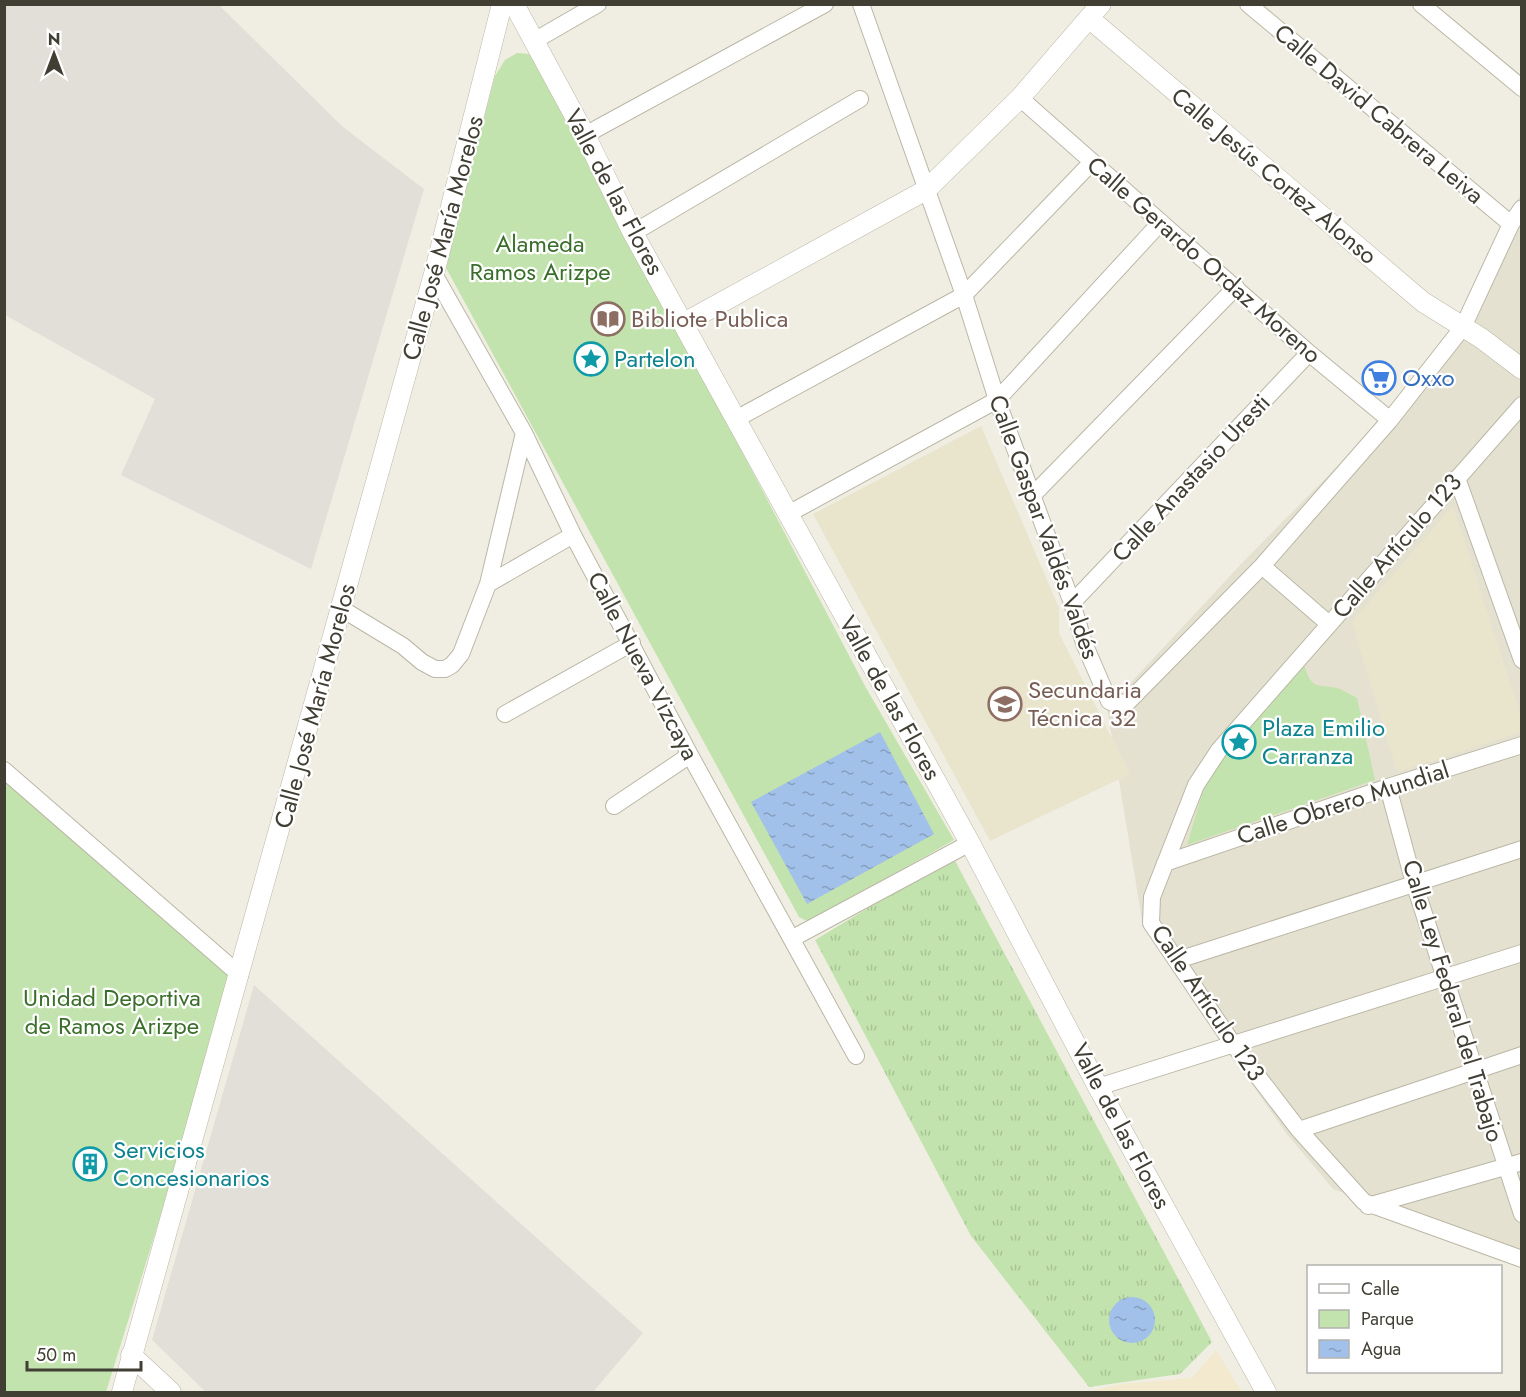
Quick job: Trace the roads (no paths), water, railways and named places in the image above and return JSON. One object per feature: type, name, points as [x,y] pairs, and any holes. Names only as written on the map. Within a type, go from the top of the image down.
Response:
[{"type":"street","points":[[534,41],[598,4]]},
{"type":"street","points":[[585,135],[825,4]]},
{"type":"street","name":"Calle Gaspar Valdés Valdés","points":[[861,4],[964,295],[997,400],[1072,603],[1084,644],[1109,701],[1123,704],[1128,702],[1262,566],[1390,420],[1463,327],[1511,224],[1521,208]]},
{"type":"street","name":"Calle David Cabrera Leiva","points":[[1248,4],[1511,224]]},
{"type":"street","points":[[1421,4],[1521,88]]},
{"type":"street","name":"Valle de las Flores","points":[[506,8],[534,41],[585,135],[633,232],[970,843],[1098,1087],[1266,1392]]},
{"type":"street","name":"Calle José María Morelos","points":[[122,1392],[435,274],[506,8]]},
{"type":"street","points":[[684,323],[926,189],[1020,98],[1095,12]]},
{"type":"street","name":"Calle Jesús Cortez Alonso","points":[[1095,12],[1424,302],[1491,344],[1521,369]]},
{"type":"street","name":"Calle Gerardo Ordaz Moreno","points":[[1020,98],[1309,352],[1390,420]]},
{"type":"street","points":[[633,232],[860,99]]},
{"type":"street","points":[[736,419],[964,295],[1092,162]]},
{"type":"street","points":[[788,514],[997,400],[1161,222]]},
{"type":"street","name":"Calle Nueva Vizcaya","points":[[435,274],[524,433],[573,535],[690,755],[793,938],[856,1056]]},
{"type":"street","points":[[1032,496],[1236,287]]},
{"type":"street","name":"Calle Anastasio Uresti","points":[[1072,603],[1309,352]]},
{"type":"street","name":"Calle Artículo 123","points":[[1521,405],[1219,750],[1196,785],[1165,863],[1152,897],[1151,923],[1233,1044],[1299,1130],[1368,1206],[1521,1259]]},
{"type":"street","points":[[342,609],[369,623],[435,669],[445,669],[452,665],[461,654],[488,584],[524,433]]},
{"type":"street","points":[[1457,478],[1521,660]]},
{"type":"street","points":[[488,584],[573,535]]},
{"type":"street","points":[[1262,566],[1329,624]]},
{"type":"street","points":[[505,714],[632,643]]},
{"type":"street","name":"Calle Obrero Mundial","points":[[1165,863],[1388,787],[1521,745]]},
{"type":"street","points":[[614,806],[690,755]]},
{"type":"street","points":[[4,770],[240,975]]},
{"type":"street","name":"Calle Ley Federal del Trabajo","points":[[1388,787],[1414,883],[1521,1214]]},
{"type":"street","points":[[793,938],[970,843]]},
{"type":"street","points":[[1178,960],[1521,849]]},
{"type":"street","points":[[1098,1087],[1521,953]]},
{"type":"street","points":[[1299,1130],[1521,1055]]},
{"type":"street","points":[[1368,1206],[1521,1162]]},
{"type":"street","points":[[131,1355],[171,1392]]},
{"type":"water","points":[[880,732],[934,834],[807,904],[751,802]]},
{"type":"water","points":[[1132,1297],[1148,1304],[1155,1320],[1148,1336],[1132,1343],[1116,1336],[1109,1320],[1116,1304]]},
{"type":"place","name":"Bibliote Publica","points":[[608,319]]},
{"type":"place","name":"Partelon","points":[[591,359]]},
{"type":"place","name":"Oxxo","points":[[1379,378]]},
{"type":"place","name":"Secundaria Técnica 32","points":[[1005,704]]},
{"type":"place","name":"Plaza Emilio Carranza","points":[[1239,742]]},
{"type":"place","name":"Servicios Concesionarios","points":[[90,1164]]},
{"type":"park label","name":"Alameda Ramos Arizpe","points":[[540,258]]},
{"type":"park label","name":"Unidad Deportiva de Ramos Arizpe","points":[[112,1012]]}]
